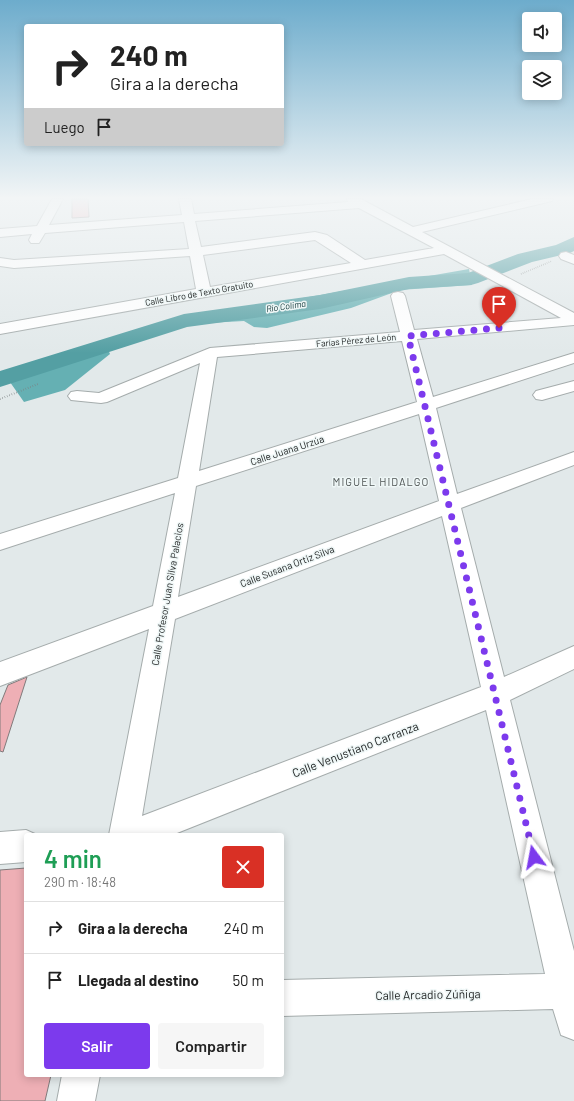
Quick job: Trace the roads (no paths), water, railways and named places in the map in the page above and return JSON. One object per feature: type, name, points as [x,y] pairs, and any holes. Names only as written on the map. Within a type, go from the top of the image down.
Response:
[{"type":"street","points":[[0,273],[14,264],[28,250]]},
{"type":"street","points":[[0,262],[14,264],[208,250]]},
{"type":"street","points":[[342,250],[362,264]]},
{"type":"street","name":"Calle Libro de Texto Gratuito","points":[[0,329],[444,250]]},
{"type":"street","points":[[447,250],[574,320]]},
{"type":"street","points":[[196,252],[204,292]]},
{"type":"street","points":[[398,296],[426,405],[495,694],[571,1001]]},
{"type":"street","name":"Farías Pérez de León","points":[[77,396],[101,398],[210,353],[574,320]]},
{"type":"street","name":"Calle Profesor Juan Silva Palacios","points":[[124,833],[210,353]]},
{"type":"street","name":"Calle Juana Urzúa","points":[[0,542],[574,358]]},
{"type":"street","points":[[542,395],[574,386]]},
{"type":"street","name":"Calle Susana Ortiz Silva","points":[[0,674],[574,458]]},
{"type":"street","name":"Calle Venustiano Carranza","points":[[139,833],[495,694],[574,657]]},
{"type":"street","points":[[0,848],[24,846]]},
{"type":"street","name":"Calle Arcadio Zúñiga","points":[[284,998],[571,1001]]},
{"type":"street","points":[[76,1101],[81,1077]]},
{"type":"waterway","name":"Río Colima","points":[[0,379],[184,321],[320,302],[409,283],[471,279],[525,258],[557,250]]},
{"type":"district","name":"MIGUEL HIDALGO","points":[[381,481]]}]
